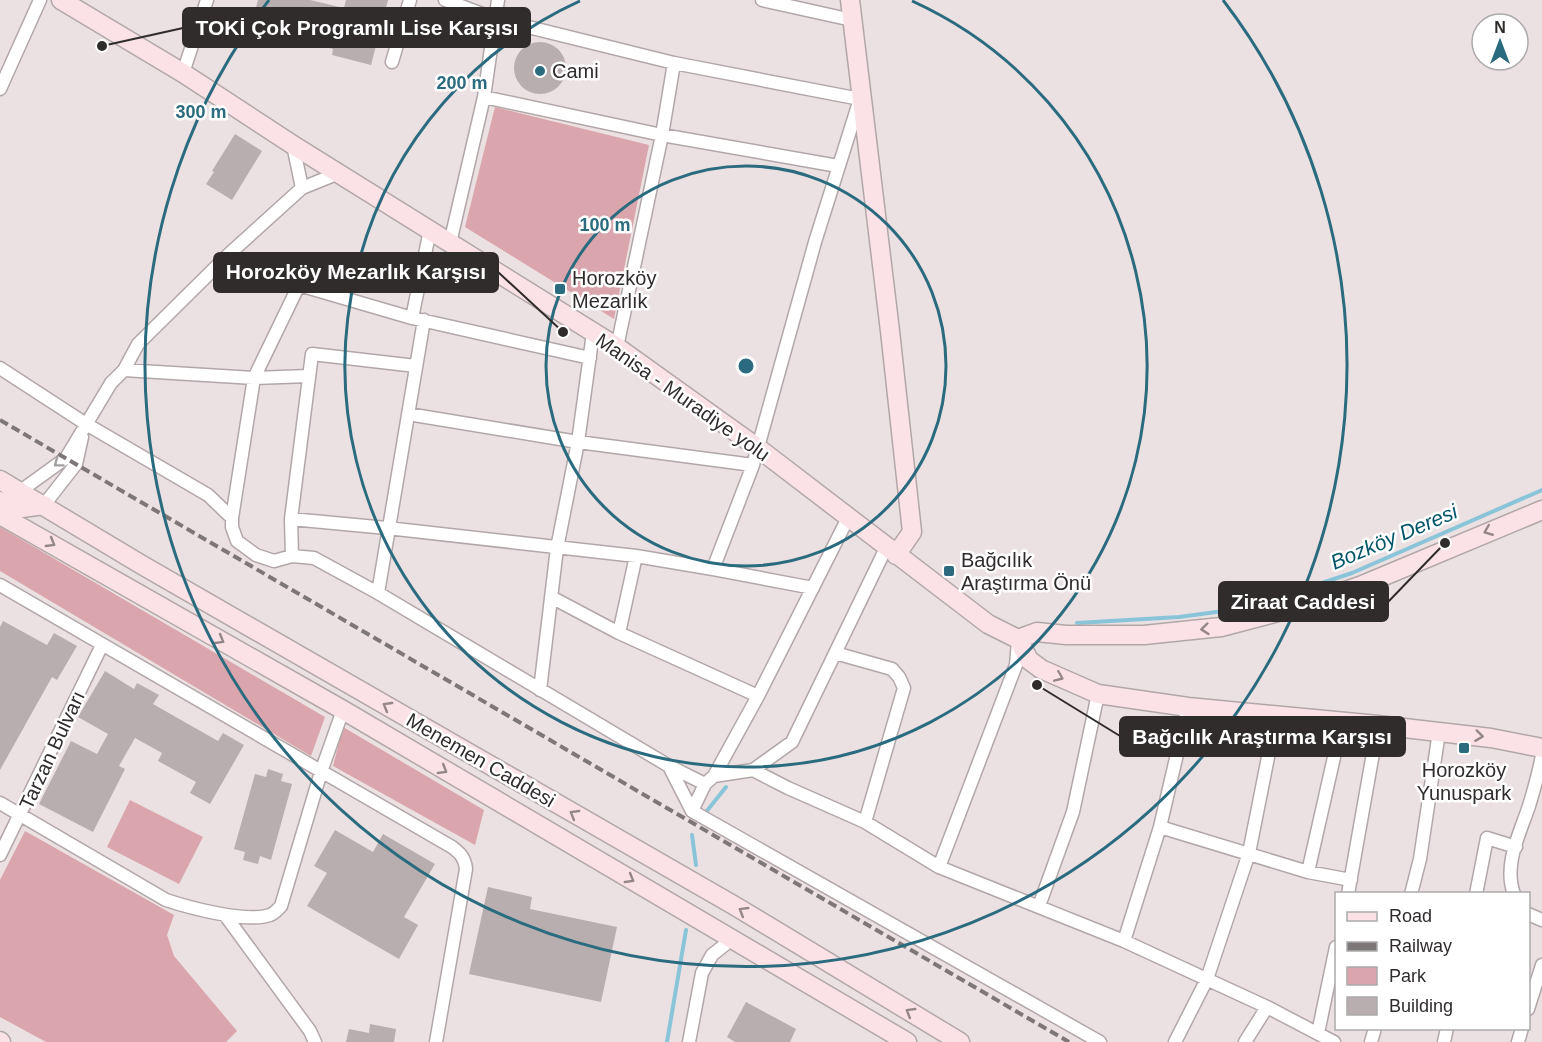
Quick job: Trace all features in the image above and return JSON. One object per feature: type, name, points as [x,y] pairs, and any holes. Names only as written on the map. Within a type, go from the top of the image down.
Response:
[{"type":"main road","name":"Manisa - Muradiye yolu","points":[[61,0],[183,73],[293,145],[617,347],[756,457],[848,518],[988,624],[1018,639]]},
{"type":"main road","points":[[850,0],[912,532],[891,552]]},
{"type":"main road","name":"Menemen Caddesi","points":[[0,480],[735,906],[960,1042]]},
{"type":"main road","points":[[0,501],[22,508],[44,505]]},
{"type":"main road","points":[[1542,510],[1360,586],[1297,608],[1221,627],[1144,635],[1066,635],[1037,632],[1018,639],[1029,660],[1041,669],[1098,694],[1188,708],[1378,725],[1491,738],[1542,748]]},
{"type":"main road","name":"Menemen Caddesi","points":[[0,515],[343,710],[907,1042]]},
{"type":"street","points":[[1,84],[40,0]]},
{"type":"street","points":[[183,73],[207,0]]},
{"type":"street","points":[[392,62],[410,0]]},
{"type":"street","points":[[445,0],[496,19],[674,63],[860,99],[838,166],[756,457],[713,568]]},
{"type":"street","points":[[450,243],[484,97],[498,0]]},
{"type":"street","points":[[762,0],[852,20]]},
{"type":"street","points":[[617,347],[663,135],[674,63]]},
{"type":"street","points":[[484,97],[663,135],[838,166]]},
{"type":"street","points":[[293,145],[302,188]]},
{"type":"street","points":[[19,492],[66,458],[111,383],[124,370],[138,344],[228,255],[302,188],[339,173]]},
{"type":"street","points":[[378,592],[416,366],[418,319],[430,230]]},
{"type":"street","points":[[228,255],[299,285],[418,319],[590,358]]},
{"type":"street","points":[[299,285],[254,378],[232,518],[232,527],[237,541],[256,555],[274,561],[292,556],[314,558],[378,592],[669,766],[710,780],[753,770],[792,742],[835,653],[891,552]]},
{"type":"street","points":[[540,690],[557,548],[578,442],[593,333]]},
{"type":"street","points":[[292,556],[291,519],[312,354],[416,366]]},
{"type":"street","points":[[0,368],[86,424],[207,495],[232,518]]},
{"type":"street","points":[[124,370],[254,378],[309,376]]},
{"type":"street","points":[[408,414],[578,442],[756,457]]},
{"type":"street","points":[[44,505],[76,464],[86,424]]},
{"type":"street","points":[[692,811],[758,696],[848,518]]},
{"type":"street","points":[[291,519],[636,556],[713,568],[813,588]]},
{"type":"street","points":[[619,633],[636,556]]},
{"type":"street","points":[[0,585],[452,847],[461,855],[466,869],[435,1042]]},
{"type":"street","points":[[550,597],[619,633],[758,696]]},
{"type":"street","points":[[939,867],[1016,665],[1018,639]]},
{"type":"street","name":"Tarzan Bulvarı","points":[[0,855],[102,645]]},
{"type":"street","points":[[835,653],[892,669],[904,688],[865,822]]},
{"type":"street","points":[[1039,906],[1073,812],[1098,694]]},
{"type":"street","points":[[1124,941],[1160,827],[1188,708]]},
{"type":"street","points":[[0,803],[166,900],[192,909],[225,915],[273,914],[281,906],[321,771],[343,710]]},
{"type":"street","points":[[1175,1042],[1207,979],[1250,853],[1276,717]]},
{"type":"street","points":[[1308,872],[1342,722]]},
{"type":"street","points":[[1348,892],[1378,725]]},
{"type":"street","points":[[1412,892],[1420,859],[1439,732]]},
{"type":"street","points":[[1514,892],[1510,874],[1542,755]]},
{"type":"street","points":[[669,766],[692,811],[1100,1042]]},
{"type":"street","points":[[753,770],[865,822],[939,867],[1124,941],[1267,1007],[1334,1042]]},
{"type":"street","points":[[1160,827],[1308,872],[1351,880]]},
{"type":"street","points":[[1476,892],[1487,838],[1516,847]]},
{"type":"street","points":[[225,915],[310,1031],[315,1042]]},
{"type":"street","points":[[689,1042],[702,973],[712,955],[732,939]]},
{"type":"street","points":[[1318,1033],[1335,952]]},
{"type":"street","points":[[1530,1003],[1542,965]]},
{"type":"street","points":[[1245,1042],[1267,1007]]},
{"type":"green space","points":[[495,107],[649,145],[614,319],[465,227]]},
{"type":"green space","points":[[0,527],[325,717],[311,756],[0,571]]},
{"type":"green space","points":[[343,727],[484,810],[475,845],[333,766]]},
{"type":"green space","points":[[130,800],[203,837],[179,884],[107,847]]},
{"type":"green space","points":[[25,831],[174,915],[167,935],[174,956],[237,1031],[226,1042],[46,1042],[0,1017],[0,880]]},
{"type":"building","points":[[258,0],[310,0],[344,8],[346,0],[388,0],[371,65],[332,55],[333,49],[290,38],[288,44],[249,34]]},
{"type":"building","name":"Cami","points":[[540,42],[550,44],[558,50],[564,58],[566,68],[564,78],[558,86],[550,92],[540,94],[530,92],[522,86],[516,78],[514,68],[516,58],[522,50],[530,44]]},
{"type":"building","points":[[235,134],[262,151],[232,200],[206,184]]},
{"type":"building","points":[[3,621],[47,645],[54,633],[77,646],[57,680],[52,677],[0,770],[0,627]]},
{"type":"building","points":[[105,671],[134,689],[137,683],[159,695],[153,704],[218,741],[223,733],[244,745],[210,804],[190,793],[196,782],[158,761],[162,753],[135,738],[119,766],[125,769],[93,832],[39,804],[71,741],[97,754],[108,734],[78,717]]},
{"type":"building","points":[[268,769],[283,774],[281,781],[292,784],[271,860],[260,856],[258,864],[243,860],[245,852],[234,849],[255,774],[266,777]]},
{"type":"building","points":[[335,830],[373,852],[383,834],[435,864],[404,917],[418,925],[399,959],[307,906],[327,873],[314,866]]},
{"type":"building","points":[[488,887],[532,897],[530,909],[617,927],[601,1002],[469,974]]},
{"type":"building","points":[[746,1002],[796,1029],[790,1042],[735,1042],[727,1037]]},
{"type":"building","points":[[370,1024],[396,1029],[394,1042],[346,1042],[349,1029],[369,1033]]},
{"type":"waterway","name":"Bozköy Deresi","points":[[1077,623],[1179,617],[1246,608],[1352,573],[1542,490]]},
{"type":"waterway","name":"Bozköy Deresi","points":[[706,812],[726,787]]},
{"type":"waterway","name":"Bozköy Deresi","points":[[692,835],[696,865]]},
{"type":"waterway","name":"Bozköy Deresi","points":[[667,1042],[686,930]]},
{"type":"railway","points":[[0,420],[1069,1042]]},
{"type":"place","name":"TOKİ Çok Programlı Lise Karşısı","points":[[102,46]]},
{"type":"place","name":"Cami","points":[[540,71]]},
{"type":"place","name":"Horozköy Mezarlık","points":[[560,289]]},
{"type":"place","name":"Horozköy Mezarlık Karşısı","points":[[563,332]]},
{"type":"place","name":"Ziraat Caddesi","points":[[1445,543]]},
{"type":"place","name":"Bağcılık Araştırma Önü","points":[[949,571]]},
{"type":"place","name":"Bağcılık Araştırma Karşısı","points":[[1037,685]]},
{"type":"place","name":"Horozköy Yunuspark","points":[[1464,748]]}]
